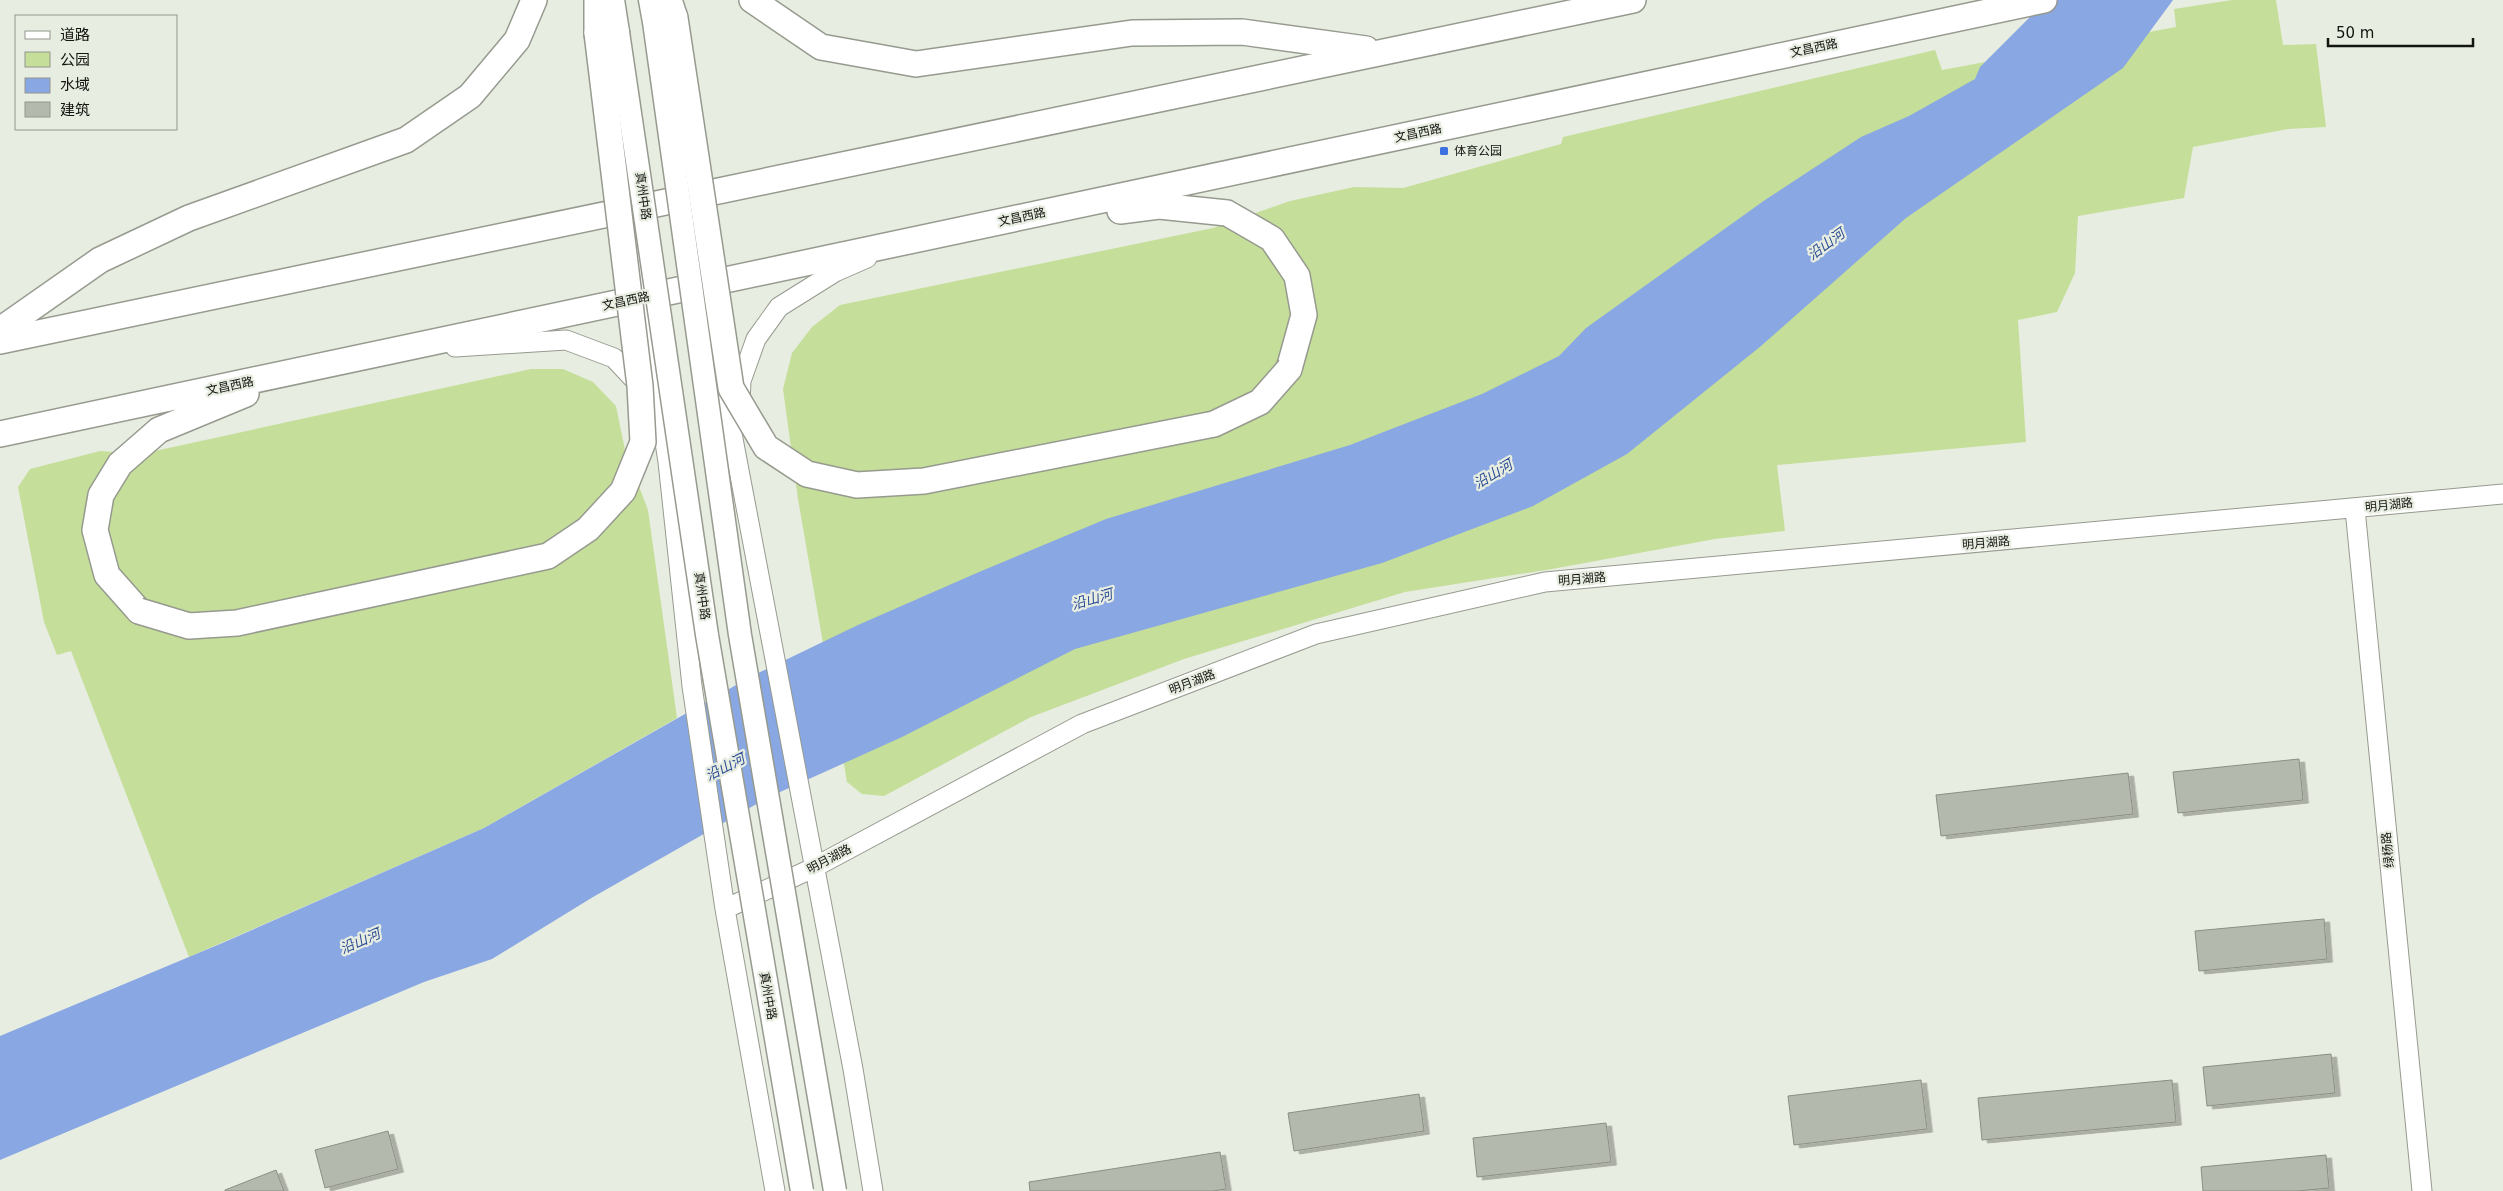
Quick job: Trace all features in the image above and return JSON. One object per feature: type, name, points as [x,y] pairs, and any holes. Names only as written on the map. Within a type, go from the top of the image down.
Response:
[{"type":"main road","points":[[0,330],[100,260],[189,218],[406,140],[470,96],[517,40],[534,0]]},
{"type":"main road","points":[[301,371],[159,430],[120,464],[102,495],[95,530],[107,575],[139,611],[189,626],[237,623],[548,556],[588,529],[623,491],[642,442],[640,386],[608,33],[597,0]]},
{"type":"main road","name":"真州中路","points":[[613,0],[608,33],[802,1191]]},
{"type":"main road","points":[[650,0],[666,13],[731,388],[766,447],[808,474],[857,485],[924,480],[1214,424],[1260,402],[1289,369],[1304,315],[1297,276],[1272,239],[1227,213],[1159,206],[981,226]]},
{"type":"main road","points":[[752,0],[820,47],[916,64],[1132,33],[1242,32],[1386,52]]},
{"type":"main road","points":[[0,341],[1633,0]]},
{"type":"main road","name":"文昌西路","points":[[0,434],[2034,2]]},
{"type":"main road","points":[[666,13],[740,635],[835,1191]]},
{"type":"street","points":[[689,197],[703,284],[853,1069],[873,1191]]},
{"type":"street","name":"真州中路","points":[[632,210],[642,297],[668,462],[692,686],[725,909],[775,1191]]},
{"type":"street","points":[[737,457],[741,381],[756,339],[779,307],[835,272],[903,242]]},
{"type":"street","points":[[379,354],[479,345],[566,340],[614,358],[647,393],[668,462]]},
{"type":"street","name":"明月湖路","points":[[725,909],[814,868],[1082,724],[1316,634],[1545,582],[2503,494]]},
{"type":"street","name":"绿杨路","points":[[2355,509],[2422,1191]]},
{"type":"green space","points":[[2232,0],[2276,0],[2283,45],[2316,44],[2326,127],[2288,129],[2193,147],[2184,198],[2078,216],[2075,273],[2057,312],[2018,320],[2026,442],[1777,465],[1785,531],[1715,539],[1552,569],[1405,592],[1184,659],[1031,717],[884,796],[862,794],[847,782],[798,499],[783,389],[792,353],[812,327],[840,305],[1213,228],[1290,201],[1354,187],[1403,188],[1561,144],[1563,137],[1935,50],[1942,70],[2176,27],[2174,9]]},
{"type":"green space","points":[[531,369],[563,369],[593,382],[616,406],[625,450],[648,510],[677,718],[484,828],[189,957],[71,651],[57,655],[44,622],[18,487],[30,469],[100,451],[141,454]]},
{"type":"water","name":"沿山河","points":[[2047,0],[2173,0],[2123,68],[1906,218],[1761,346],[1627,454],[1533,506],[1382,563],[1075,649],[902,737],[769,797],[593,897],[492,959],[424,982],[0,1160],[0,1036],[220,944],[484,828],[752,676],[858,625],[979,572],[1106,519],[1350,445],[1482,394],[1559,356],[1586,328],[1765,200],[1861,137],[1909,116],[1975,79],[1980,67]]},
{"type":"building","points":[[2299,759],[2303,800],[2178,813],[2173,772]]},
{"type":"building","points":[[2128,773],[2133,814],[1941,836],[1936,795]]},
{"type":"building","points":[[2324,919],[2327,959],[2199,971],[2195,931]]},
{"type":"building","points":[[2331,1054],[2335,1093],[2207,1106],[2203,1067]]},
{"type":"building","points":[[1921,1080],[1927,1129],[1794,1145],[1788,1096]]},
{"type":"building","points":[[2172,1080],[2176,1122],[1982,1140],[1978,1098]]},
{"type":"building","points":[[1419,1094],[1424,1131],[1294,1151],[1288,1113]]},
{"type":"building","points":[[1606,1123],[1611,1162],[1477,1177],[1473,1138]]},
{"type":"building","points":[[388,1131],[398,1169],[325,1188],[315,1150]]},
{"type":"building","points":[[1220,1152],[1226,1189],[1213,1191],[1030,1191],[1029,1182]]},
{"type":"building","points":[[2326,1155],[2329,1188],[2297,1191],[2203,1191],[2201,1167]]},
{"type":"building","points":[[276,1170],[284,1191],[225,1191],[225,1190]]},
{"type":"place","name":"体育公园","points":[[1444,151]]}]
